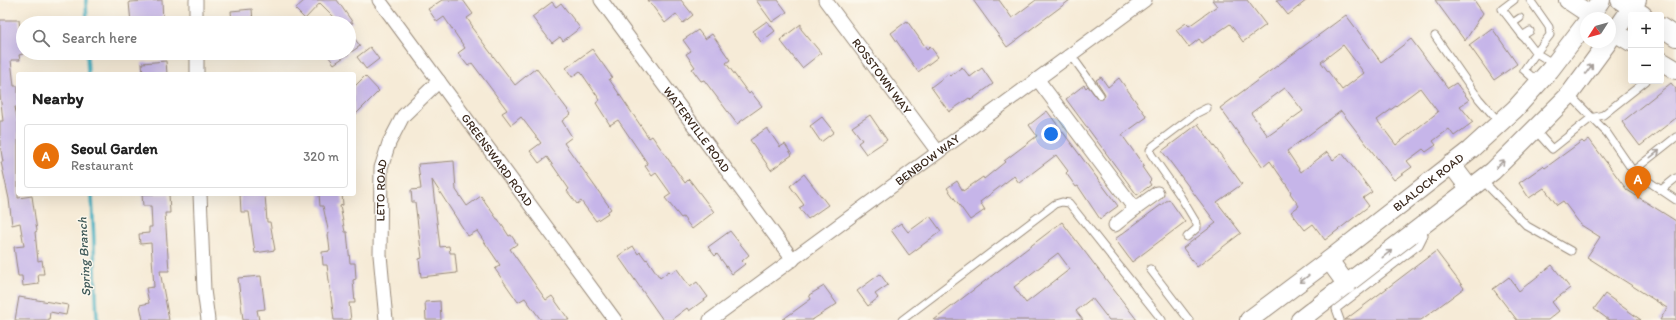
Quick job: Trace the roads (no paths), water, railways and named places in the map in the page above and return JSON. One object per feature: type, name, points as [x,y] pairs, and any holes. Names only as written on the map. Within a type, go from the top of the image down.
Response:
[{"type":"main road","points":[[1568,0],[1582,12]]},
{"type":"main road","name":"BLALOCK ROAD","points":[[1594,12],[1601,0]]},
{"type":"main road","points":[[1616,28],[1633,6]]},
{"type":"main road","points":[[1664,29],[1676,36]]},
{"type":"main road","name":"BLALOCK ROAD","points":[[1249,320],[1329,260],[1470,150],[1515,109],[1580,32]]},
{"type":"main road","points":[[1616,37],[1628,41]]},
{"type":"main road","points":[[1300,320],[1351,289],[1421,228],[1493,171],[1569,95],[1602,48]]},
{"type":"main road","points":[[1664,63],[1676,70]]},
{"type":"main road","points":[[1451,164],[1476,184]]},
{"type":"main road","points":[[1329,260],[1351,289]]},
{"type":"street","points":[[196,0],[196,16]]},
{"type":"street","name":"GREENSWARD ROAD","points":[[379,0],[615,320]]},
{"type":"street","name":"WATERVILLE ROAD","points":[[601,0],[792,260]]},
{"type":"street","name":"ROSSTOWN WAY","points":[[825,0],[938,152]]},
{"type":"street","name":"BENBOW WAY","points":[[710,320],[1145,0]]},
{"type":"street","points":[[197,60],[197,72]]},
{"type":"street","points":[[1038,80],[1135,209]]},
{"type":"street","name":"LETO ROAD","points":[[386,320],[380,255],[381,168],[389,143],[403,116],[439,81]]},
{"type":"street","points":[[1115,224],[1157,193]]},
{"type":"street","points":[[200,196],[204,282],[208,320]]},
{"type":"lane","points":[[1514,0],[1502,9],[1536,53],[1554,64]]},
{"type":"lane","points":[[1530,0],[1531,9],[1541,22],[1549,27],[1550,35],[1524,70],[1538,83]]},
{"type":"lane","points":[[1512,23],[1520,18]]},
{"type":"lane","points":[[1522,36],[1530,31]]},
{"type":"lane","points":[[1435,36],[1479,99],[1499,122]]},
{"type":"lane","points":[[1071,55],[1100,95]]},
{"type":"lane","points":[[1535,130],[1552,149],[1591,118],[1603,115],[1642,84]]},
{"type":"lane","points":[[1569,95],[1607,133],[1633,171],[1676,200]]},
{"type":"lane","points":[[1187,237],[1197,228],[1197,224],[1179,194],[1151,154],[1150,150],[1178,127],[1207,108]]},
{"type":"lane","points":[[1633,171],[1676,137]]},
{"type":"lane","points":[[1661,190],[1676,178]]},
{"type":"lane","points":[[1476,184],[1527,226],[1570,251]]},
{"type":"lane","points":[[902,320],[1055,204],[1062,202],[1069,203],[1162,320]]},
{"type":"lane","points":[[1150,269],[1189,320]]},
{"type":"lane","points":[[1340,320],[1336,309],[1351,289]]},
{"type":"waterway","name":"Spring Branch","points":[[86,0],[87,16]]},
{"type":"waterway","name":"Spring Branch","points":[[87,60],[88,72]]},
{"type":"waterway","name":"Spring Branch","points":[[92,196],[97,320]]},
{"type":"place","name":"Seoul Garden","points":[[1638,199]]}]
